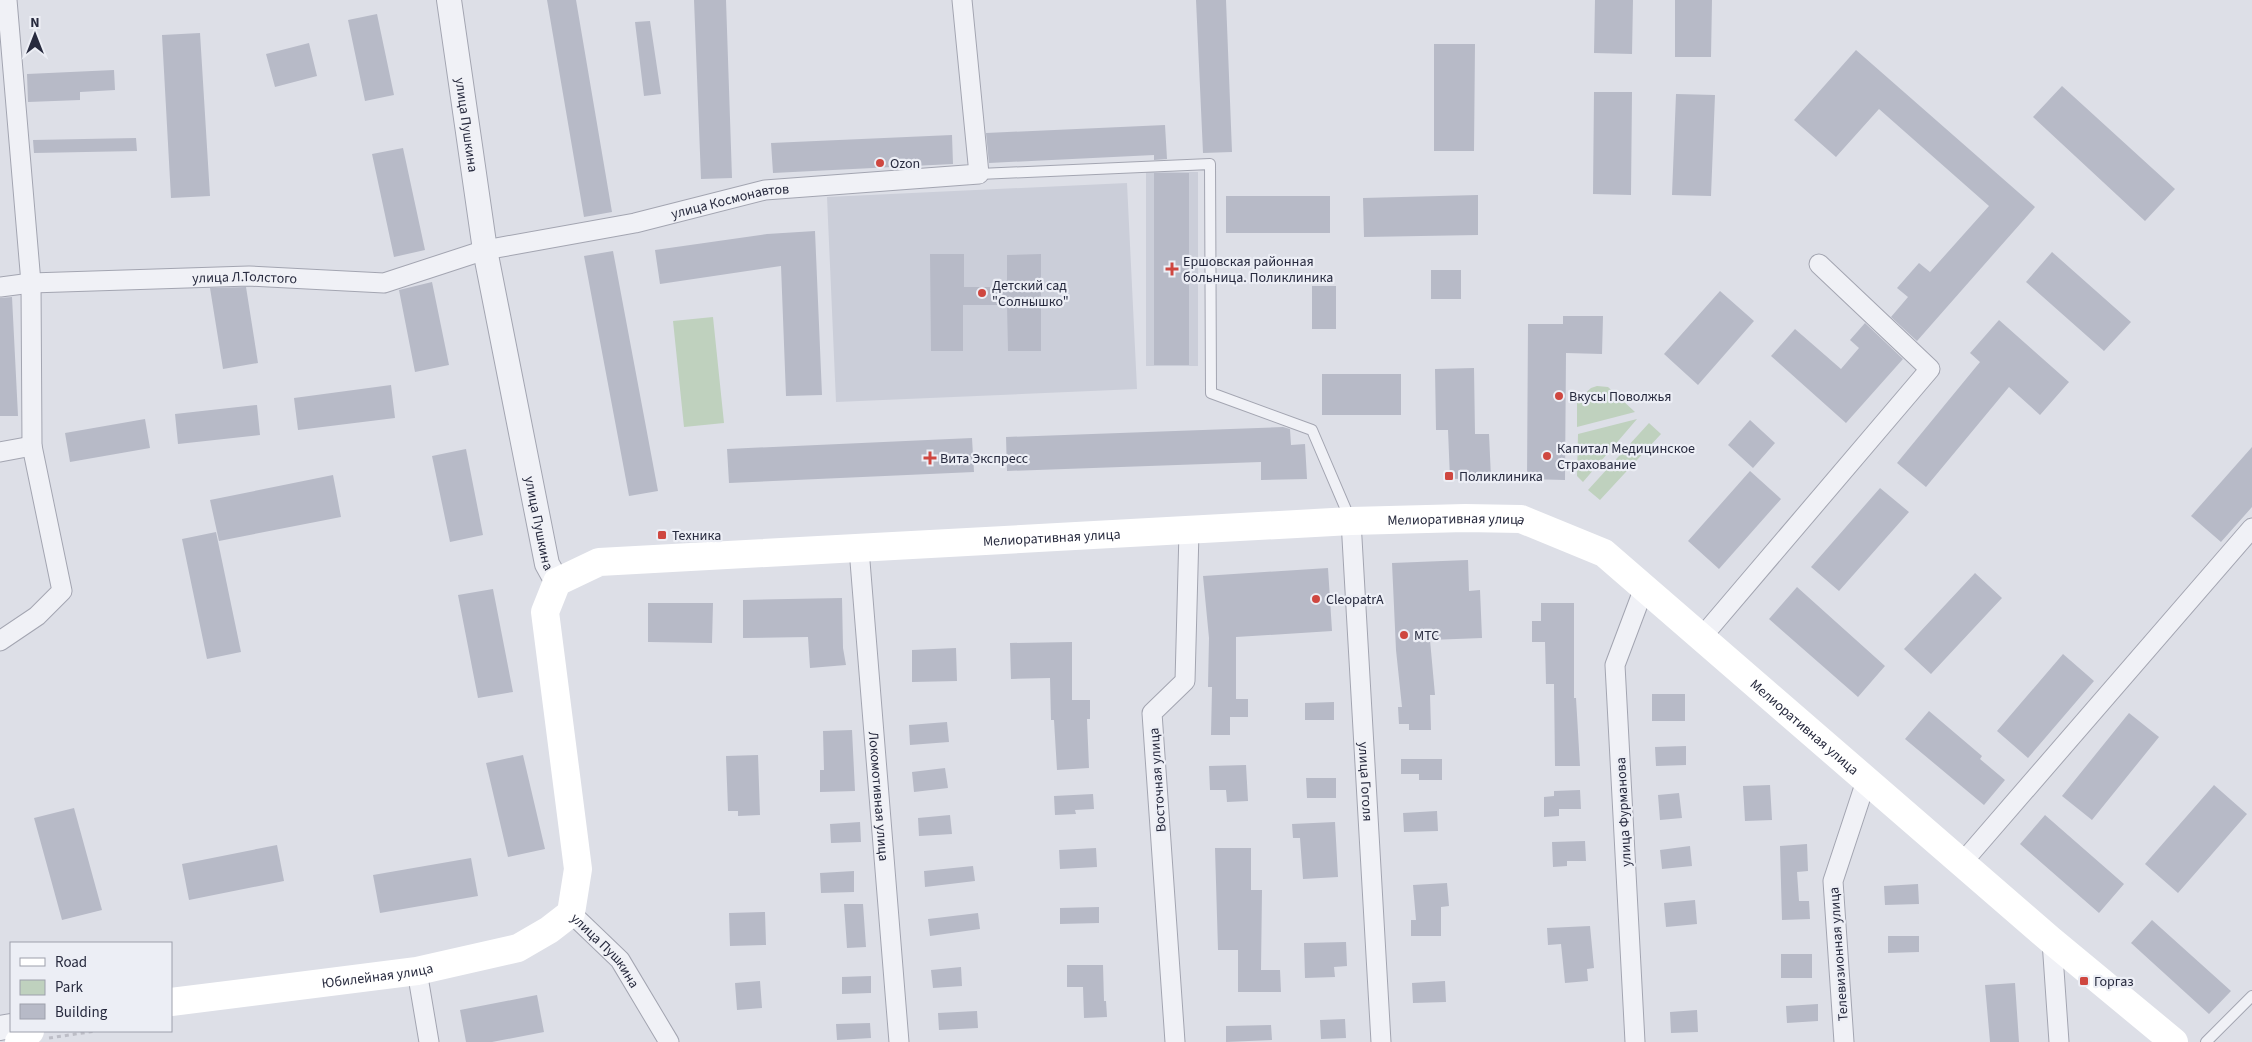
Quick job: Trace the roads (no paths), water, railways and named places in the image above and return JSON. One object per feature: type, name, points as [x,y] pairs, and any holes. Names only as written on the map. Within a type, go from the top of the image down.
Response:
[{"type":"main road","name":"Мелиоративная улица","points":[[557,582],[599,562],[1188,532],[1351,521],[1465,518],[1521,519],[1604,553],[2052,941],[2174,1042]]},
{"type":"main road","name":"улица Пушкина","points":[[557,582],[545,612],[578,869],[570,913]]},
{"type":"main road","name":"Юбилейная улица","points":[[172,1002],[417,971],[518,948],[550,930],[570,913]]},
{"type":"main road","points":[[19,1042],[29,1032]]},
{"type":"street","points":[[0,641],[37,616],[62,591],[32,446],[31,283],[7,0]]},
{"type":"street","name":"улица Пушкина","points":[[449,0],[485,250],[547,564],[557,582]]},
{"type":"street","points":[[962,0],[979,174]]},
{"type":"street","name":"улица Космонавтов","points":[[485,250],[635,223],[765,190],[979,174]]},
{"type":"street","name":"улица Л.Толстого","points":[[0,287],[31,283],[249,276],[384,283],[485,250]]},
{"type":"street","points":[[1701,638],[1930,370],[1819,264]]},
{"type":"street","points":[[0,452],[32,446]]},
{"type":"street","name":"улица Гоголя","points":[[1351,521],[1381,1042]]},
{"type":"street","points":[[1962,863],[2252,528]]},
{"type":"street","name":"Восточная улица","points":[[1174,1042],[1152,713],[1185,681],[1188,532]]},
{"type":"street","name":"Локомотивная улица","points":[[859,549],[899,1042]]},
{"type":"street","name":"улица Фурманова","points":[[1635,1042],[1616,665],[1644,588]]},
{"type":"street","name":"Телевизионная улица","points":[[1844,1042],[1833,881],[1866,781]]},
{"type":"street","name":"улица Пушкина","points":[[570,913],[620,960],[669,1042]]},
{"type":"street","points":[[2052,941],[2059,1042]]},
{"type":"street","points":[[417,971],[430,1042]]},
{"type":"lane","points":[[979,174],[1210,164],[1211,394],[1312,430],[1351,521]]},
{"type":"lane","points":[[2206,1042],[2252,996]]},
{"type":"place","name":"Ozon","points":[[880,163]]},
{"type":"place","name":"Ершовская районная больница. Поликлиника","points":[[1172,269]]},
{"type":"place","name":"Детский сад \"Солнышко\"","points":[[982,293]]},
{"type":"place","name":"Вкусы Поволжья","points":[[1559,396]]},
{"type":"place","name":"Капитал Медицинское Страхование","points":[[1547,456]]},
{"type":"place","name":"Вита Экспресс","points":[[930,458]]},
{"type":"place","name":"Поликлиника","points":[[1449,476]]},
{"type":"place","name":"Техника","points":[[662,535]]},
{"type":"place","name":"CleopatrA","points":[[1316,599]]},
{"type":"place","name":"МТС","points":[[1404,635]]},
{"type":"place","name":"Горгаз","points":[[2084,981]]}]
